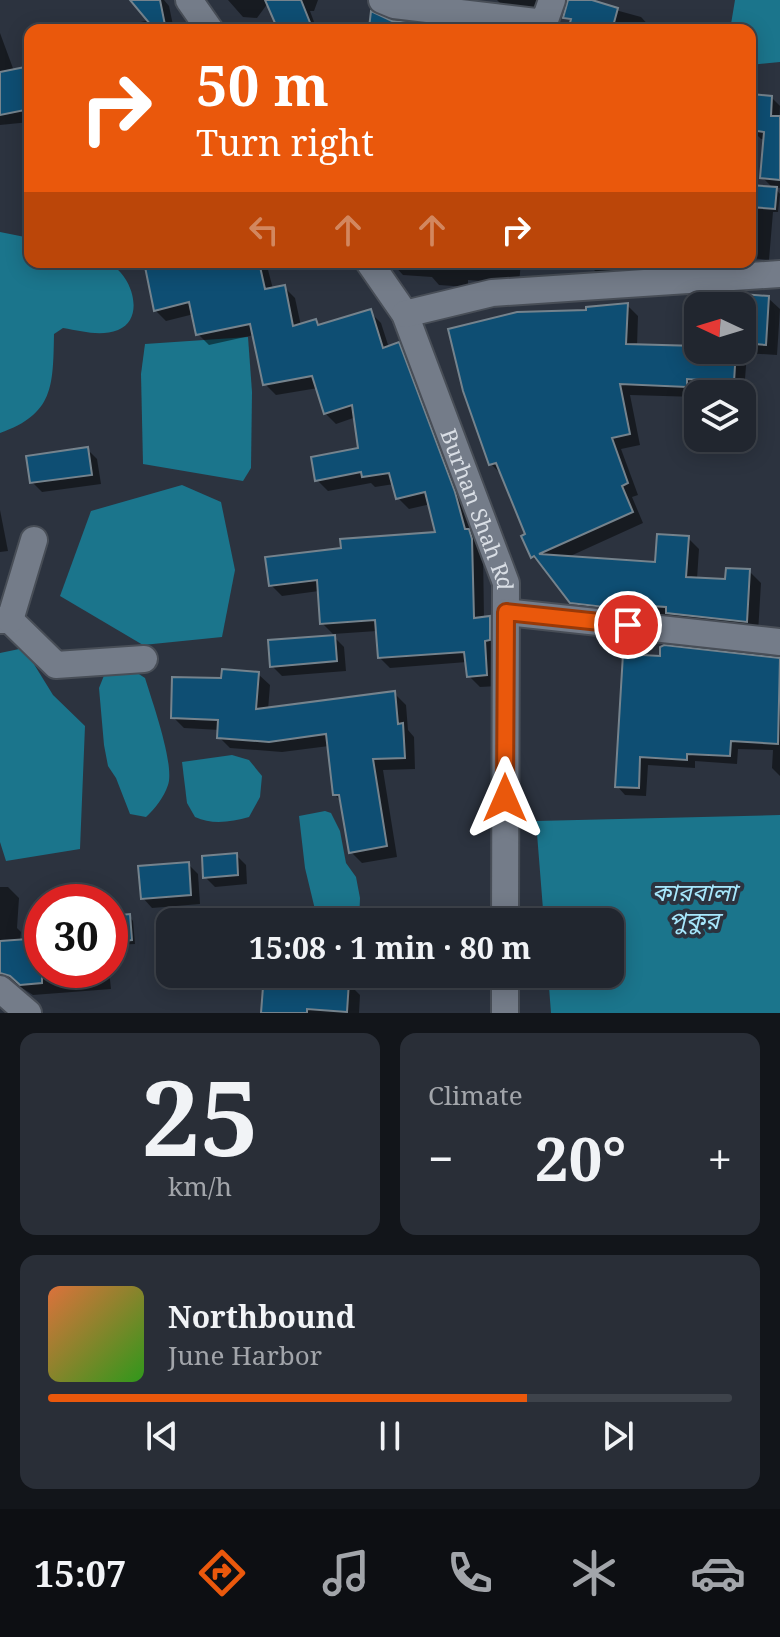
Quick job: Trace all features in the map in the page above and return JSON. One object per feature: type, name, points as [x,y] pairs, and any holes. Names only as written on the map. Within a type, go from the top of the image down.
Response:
[{"type":"street","points":[[189,0],[206,24]]},
{"type":"street","points":[[382,0],[394,5],[544,23],[552,0]]},
{"type":"street","name":"Burhan Shah Rd","points":[[373,268],[405,314],[506,583],[505,908]]},
{"type":"street","points":[[405,314],[492,293],[780,274]]},
{"type":"street","points":[[34,540],[5,620],[56,665],[144,659]]},
{"type":"street","points":[[506,612],[780,642]]},
{"type":"street","points":[[505,988],[505,1013]]},
{"type":"street","points":[[0,989],[28,1013]]},
{"type":"water","points":[[735,0],[780,0],[780,62],[756,64],[756,24],[731,24]]},
{"type":"water","points":[[0,232],[24,237],[24,268],[115,268],[128,283],[132,294],[134,305],[127,324],[111,332],[63,328],[54,334],[51,383],[41,407],[31,417],[0,433]]},
{"type":"water","points":[[248,337],[252,392],[251,468],[243,481],[143,464],[141,374],[145,344]]},
{"type":"water","points":[[182,485],[221,502],[235,570],[222,637],[143,645],[60,596],[91,511]]},
{"type":"water","points":[[24,648],[53,695],[85,726],[80,849],[6,861],[0,842],[0,653]]},
{"type":"water","points":[[125,665],[145,678],[168,763],[168,785],[146,817],[130,814],[108,766],[104,745],[99,688],[107,668]]},
{"type":"water","points":[[232,755],[249,760],[262,776],[260,797],[249,817],[222,822],[195,817],[187,803],[182,762]]},
{"type":"water","points":[[325,811],[331,813],[340,831],[346,863],[356,877],[360,908],[315,908],[305,868],[299,816]]},
{"type":"water","name":"কারবালা পুকুর","points":[[780,815],[780,1013],[551,1013],[549,988],[624,988],[624,908],[543,908],[536,821]]},
{"type":"building","points":[[130,0],[160,0],[165,24],[150,24]]},
{"type":"building","points":[[265,0],[301,0],[311,24],[275,24]]},
{"type":"building","points":[[568,0],[592,0],[618,8],[614,24],[570,24],[571,19],[563,18]]},
{"type":"building","points":[[371,11],[392,21],[417,24],[369,24]]},
{"type":"building","points":[[24,67],[24,110],[0,115],[0,72]]},
{"type":"building","points":[[756,94],[772,96],[771,116],[780,116],[780,180],[760,178],[764,132],[756,131]]},
{"type":"building","points":[[756,185],[777,187],[775,209],[756,207]]},
{"type":"building","points":[[145,268],[260,268],[265,289],[285,285],[293,326],[316,319],[318,325],[371,309],[383,348],[399,342],[455,492],[465,529],[469,529],[472,539],[474,618],[490,616],[490,640],[485,641],[487,675],[467,677],[464,652],[378,658],[375,620],[320,624],[317,580],[269,586],[265,557],[341,548],[340,539],[435,532],[425,492],[396,499],[389,473],[362,477],[361,472],[315,481],[311,457],[358,448],[352,405],[324,414],[312,376],[263,385],[250,324],[196,335],[189,302],[154,311]]},
{"type":"building","points":[[756,295],[769,296],[766,345],[756,344]]},
{"type":"building","points":[[628,303],[626,344],[684,346],[684,364],[735,364],[734,380],[687,379],[684,380],[684,387],[620,384],[630,434],[612,438],[628,483],[622,486],[633,512],[539,554],[655,562],[657,534],[689,536],[686,577],[725,579],[726,568],[750,569],[747,622],[666,613],[666,607],[604,603],[604,607],[570,603],[534,556],[531,558],[521,536],[525,534],[496,463],[489,465],[463,391],[448,329],[517,312],[586,310],[586,307]]},
{"type":"building","points":[[88,447],[92,475],[30,483],[26,456]]},
{"type":"building","points":[[335,635],[337,661],[270,667],[268,640]]},
{"type":"building","points":[[660,647],[780,658],[778,744],[731,741],[730,756],[687,754],[687,760],[640,757],[639,788],[615,787],[623,654],[660,656]]},
{"type":"building","points":[[222,669],[259,672],[256,709],[395,691],[398,724],[403,723],[405,758],[373,759],[387,846],[349,853],[339,795],[333,795],[326,734],[269,742],[217,738],[218,720],[171,718],[172,677],[221,678]]},
{"type":"building","points":[[237,853],[238,875],[203,878],[202,856]]},
{"type":"building","points":[[189,862],[191,895],[141,899],[138,866]]},
{"type":"building","points":[[128,914],[132,940],[128,940]]},
{"type":"building","points":[[24,939],[24,985],[0,973],[0,941]]},
{"type":"building","points":[[263,988],[349,988],[347,1012],[307,1009],[307,1013],[261,1013]]},
{"type":"route","points":[[505,798],[506,612],[628,625]]}]
